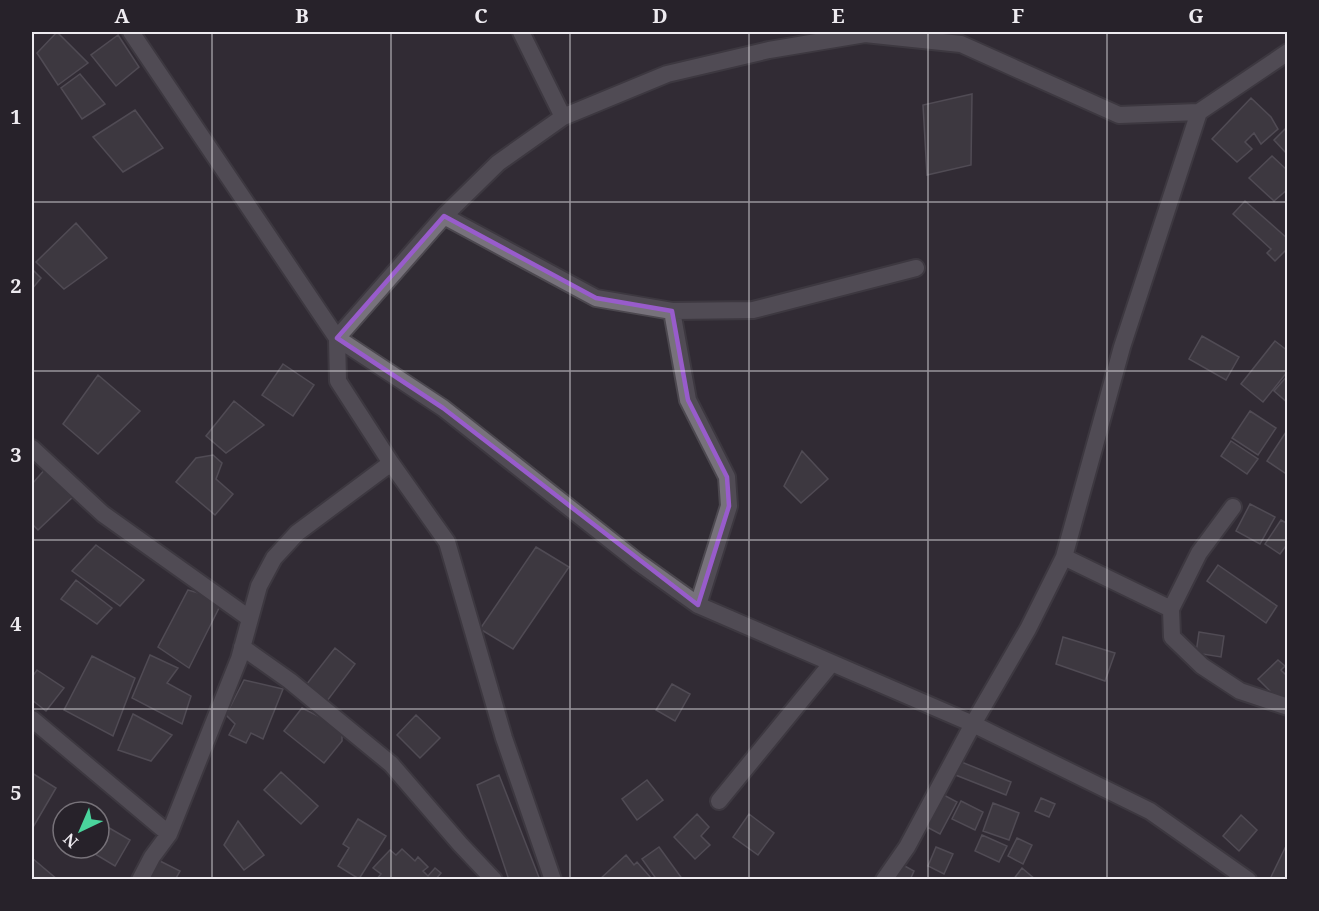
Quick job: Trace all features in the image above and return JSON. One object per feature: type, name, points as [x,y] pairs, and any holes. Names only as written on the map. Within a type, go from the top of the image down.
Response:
[{"type":"street","points":[[131,32],[337,338],[443,408],[638,562],[698,605],[973,724],[1150,811],[1248,879]]},
{"type":"street","points":[[521,32],[562,117]]},
{"type":"street","points":[[552,879],[504,738],[447,542],[391,463],[338,381],[337,338],[444,216],[498,163],[562,117],[667,74],[769,50],[865,34],[960,44],[1119,115],[1199,112],[1287,52]]},
{"type":"street","points":[[884,879],[907,847],[973,724],[1028,629],[1064,557],[1122,348],[1199,112]]},
{"type":"street","points":[[444,216],[596,298],[672,311],[753,310],[916,268]]},
{"type":"street","points":[[672,311],[688,400],[727,477],[729,506],[698,605]]},
{"type":"street","points":[[32,448],[103,514],[249,618]]},
{"type":"street","points":[[140,879],[152,857],[169,834],[239,659],[259,586],[274,558],[297,532],[391,463]]},
{"type":"street","points":[[1233,507],[1199,553],[1171,609],[1172,638],[1202,666],[1240,691],[1287,707]]},
{"type":"street","points":[[1064,557],[1171,609]]},
{"type":"street","points":[[242,647],[290,681],[391,764],[460,844],[494,879]]},
{"type":"street","points":[[719,801],[831,664]]},
{"type":"street","points":[[32,718],[169,834]]},
{"type":"highlighted area","points":[[444,216],[596,298],[672,311],[688,400],[727,477],[729,506],[698,605],[443,408],[337,338]]},
{"type":"building","points":[[57,32],[88,63],[58,85],[37,53]]},
{"type":"building","points":[[118,35],[139,67],[116,86],[91,55]]},
{"type":"building","points":[[80,74],[105,104],[82,119],[61,88]]},
{"type":"building","points":[[972,94],[971,165],[927,175],[923,105]]},
{"type":"building","points":[[1251,98],[1271,117],[1278,129],[1261,144],[1254,133],[1245,142],[1252,149],[1237,162],[1212,139]]},
{"type":"building","points":[[135,110],[163,148],[123,172],[93,137]]},
{"type":"building","points":[[1288,126],[1288,155],[1274,140]]},
{"type":"building","points":[[1272,156],[1288,171],[1288,189],[1274,201],[1249,178]]},
{"type":"building","points":[[1245,201],[1288,239],[1288,248],[1275,261],[1267,253],[1271,249],[1233,214]]},
{"type":"building","points":[[76,223],[107,258],[64,289],[36,262]]},
{"type":"building","points":[[32,269],[41,278],[32,289]]},
{"type":"building","points":[[1202,336],[1239,357],[1226,380],[1189,359]]},
{"type":"building","points":[[1275,341],[1288,351],[1288,371],[1263,402],[1241,384]]},
{"type":"building","points":[[283,364],[314,385],[293,416],[262,395]]},
{"type":"building","points":[[98,375],[140,411],[98,454],[63,424]]},
{"type":"building","points":[[1288,375],[1288,403],[1274,391]]},
{"type":"building","points":[[234,401],[264,425],[226,453],[206,436]]},
{"type":"building","points":[[1250,411],[1276,428],[1258,455],[1232,438]]},
{"type":"building","points":[[1286,432],[1288,433],[1288,470],[1285,473],[1267,461]]},
{"type":"building","points":[[1231,441],[1258,459],[1247,474],[1221,456]]},
{"type":"building","points":[[802,451],[828,479],[801,503],[784,486]]},
{"type":"building","points":[[213,455],[222,463],[216,479],[233,494],[215,515],[176,482],[196,458]]},
{"type":"building","points":[[46,468],[76,494],[38,530],[32,524],[32,484]]},
{"type":"building","points":[[1250,504],[1275,517],[1260,544],[1236,531]]},
{"type":"building","points":[[1281,520],[1288,524],[1288,543],[1280,554],[1265,544]]},
{"type":"building","points":[[96,545],[144,580],[120,606],[72,571]]},
{"type":"building","points":[[536,547],[569,567],[513,649],[480,629]]},
{"type":"building","points":[[1218,565],[1277,606],[1266,623],[1207,581]]},
{"type":"building","points":[[76,580],[112,608],[97,624],[61,599]]},
{"type":"building","points":[[188,590],[223,600],[189,668],[158,647]]},
{"type":"building","points":[[1199,632],[1224,636],[1221,657],[1196,653]]},
{"type":"building","points":[[1063,637],[1115,653],[1105,681],[1056,664]]},
{"type":"building","points":[[335,648],[355,664],[327,701],[306,685]]},
{"type":"building","points":[[150,655],[178,668],[167,683],[191,696],[182,724],[132,698]]},
{"type":"building","points":[[92,656],[135,678],[113,736],[64,710]]},
{"type":"building","points":[[1278,660],[1285,666],[1281,670],[1288,677],[1288,700],[1283,704],[1258,679]]},
{"type":"building","points":[[37,670],[64,688],[46,711],[32,700],[32,677]]},
{"type":"building","points":[[244,680],[283,689],[263,739],[251,733],[246,743],[229,735],[235,724],[226,715]]},
{"type":"building","points":[[672,684],[690,694],[675,721],[656,710]]},
{"type":"building","points":[[302,708],[342,728],[342,741],[324,763],[284,731]]},
{"type":"building","points":[[133,714],[172,735],[151,761],[118,750]]},
{"type":"building","points":[[416,715],[440,738],[420,758],[397,735]]},
{"type":"building","points":[[959,761],[1011,782],[1006,795],[953,774]]},
{"type":"building","points":[[281,772],[318,806],[301,824],[264,790]]},
{"type":"building","points":[[32,773],[56,788],[32,829]]},
{"type":"building","points":[[499,775],[540,880],[509,880],[477,785]]},
{"type":"building","points":[[647,780],[663,800],[637,820],[622,799]]},
{"type":"building","points":[[940,793],[957,802],[940,834],[923,825]]},
{"type":"building","points":[[1041,798],[1055,804],[1049,817],[1035,811]]},
{"type":"building","points":[[961,801],[983,812],[975,830],[952,819]]},
{"type":"building","points":[[993,803],[1019,813],[1009,840],[983,831]]},
{"type":"building","points":[[697,814],[709,827],[701,836],[710,845],[695,859],[674,837]]},
{"type":"building","points":[[749,814],[774,833],[758,855],[733,837]]},
{"type":"building","points":[[1241,815],[1257,830],[1239,851],[1223,836]]},
{"type":"building","points":[[358,819],[386,836],[359,879],[338,866],[349,848],[343,844]]},
{"type":"building","points":[[238,821],[264,855],[244,870],[224,845]]},
{"type":"building","points":[[111,829],[130,840],[115,866],[105,860],[111,860]]},
{"type":"building","points":[[982,835],[1007,846],[999,862],[975,851]]},
{"type":"building","points":[[1017,838],[1032,845],[1023,864],[1008,856]]},
{"type":"building","points":[[659,847],[683,880],[657,880],[642,859]]},
{"type":"building","points":[[936,847],[953,854],[944,874],[928,866]]},
{"type":"building","points":[[1285,848],[1288,850],[1288,880],[1271,880],[1270,879]]},
{"type":"building","points":[[402,849],[415,861],[418,857],[428,867],[423,871],[428,876],[435,868],[441,873],[435,880],[376,880],[381,874],[373,868],[390,850],[396,855]]},
{"type":"building","points":[[626,855],[634,865],[637,862],[651,878],[649,880],[599,880]]},
{"type":"building","points":[[152,857],[180,871],[175,880],[140,880]]},
{"type":"building","points":[[32,858],[58,880],[32,880]]},
{"type":"building","points":[[901,864],[914,871],[910,880],[893,880]]},
{"type":"building","points":[[1022,868],[1036,880],[1013,880]]}]
